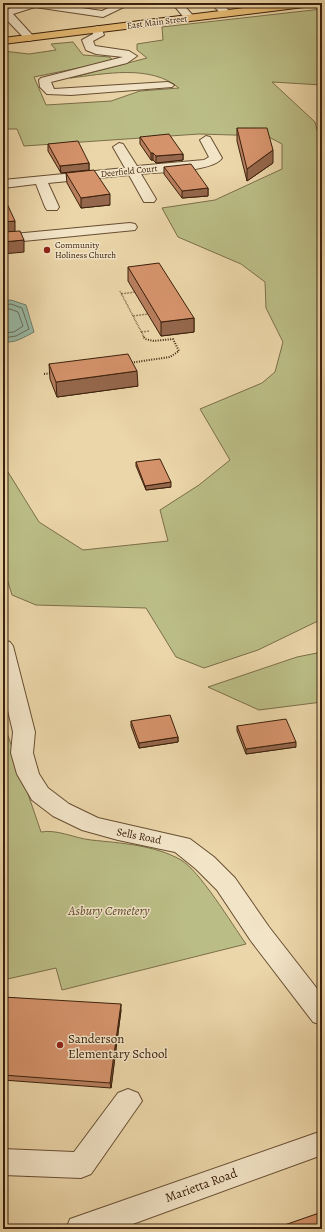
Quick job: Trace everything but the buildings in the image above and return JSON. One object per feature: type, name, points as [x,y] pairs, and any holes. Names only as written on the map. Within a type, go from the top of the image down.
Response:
[{"type":"main road","name":"East Main Street","points":[[3,41],[312,3]]},
{"type":"street","points":[[86,11],[105,3]]},
{"type":"street","points":[[30,38],[5,13],[34,4],[103,14],[127,3]]},
{"type":"street","points":[[177,3],[190,18]]},
{"type":"street","points":[[216,3],[226,13]]},
{"type":"street","points":[[240,3],[254,10]]},
{"type":"street","points":[[97,29],[99,35],[88,40],[90,48],[96,51],[129,54],[132,56],[123,61],[45,80],[46,87],[51,92],[168,85]]},
{"type":"street","name":"Deerfield Court","points":[[3,184],[207,163],[216,158],[206,140]]},
{"type":"street","points":[[119,147],[149,199]]},
{"type":"street","points":[[40,180],[52,207]]},
{"type":"street","points":[[3,227],[15,227],[22,238]]},
{"type":"street","points":[[3,239],[130,227]]},
{"type":"street","name":"Sells Road","points":[[3,649],[24,732],[22,752],[28,774],[40,794],[61,810],[90,824],[118,832],[182,845],[205,863],[226,884],[260,934],[322,1014]]},
{"type":"street","points":[[3,1162],[81,1165],[128,1101]]},
{"type":"street","name":"Marietta Road","points":[[81,1229],[322,1143]]},
{"type":"path","points":[[135,292],[120,292],[145,339],[148,341],[173,340]]},
{"type":"path","points":[[133,316],[148,314]]},
{"type":"path","points":[[141,332],[150,331]]},
{"type":"path","points":[[126,363],[170,357],[179,351],[170,335]]},
{"type":"path","points":[[44,374],[58,372]]},
{"type":"green space","points":[[322,9],[322,85],[272,82],[315,122],[322,149],[322,619],[258,650],[204,668],[176,657],[146,608],[36,605],[12,595],[3,566],[3,471],[8,472],[39,522],[83,550],[168,541],[160,510],[199,485],[230,460],[200,409],[262,383],[275,372],[283,342],[266,308],[265,282],[241,264],[178,237],[162,208],[215,200],[282,169],[282,144],[267,136],[199,134],[24,146],[17,129],[3,129],[3,51],[29,54],[56,50],[51,44],[73,42],[83,55],[110,57],[113,61],[34,77],[46,105],[111,101],[140,91],[179,88],[155,76],[141,73],[112,73],[70,78],[147,58],[137,50],[137,44],[163,40],[162,27]]},
{"type":"green space","points":[[322,652],[322,702],[259,710],[208,687],[297,657]]},
{"type":"green space","name":"Asbury Cemetery","points":[[3,721],[41,832],[47,831],[85,839],[149,848],[181,860],[206,886],[246,944],[62,990],[56,968],[3,980]]},
{"type":"water","points":[[11,300],[26,305],[34,332],[19,340],[7,342],[3,341],[3,301]]},
{"type":"place","name":"Community Holiness Church","points":[[47,250]]},
{"type":"place","name":"Sanderson Elementary School","points":[[60,1045]]}]
